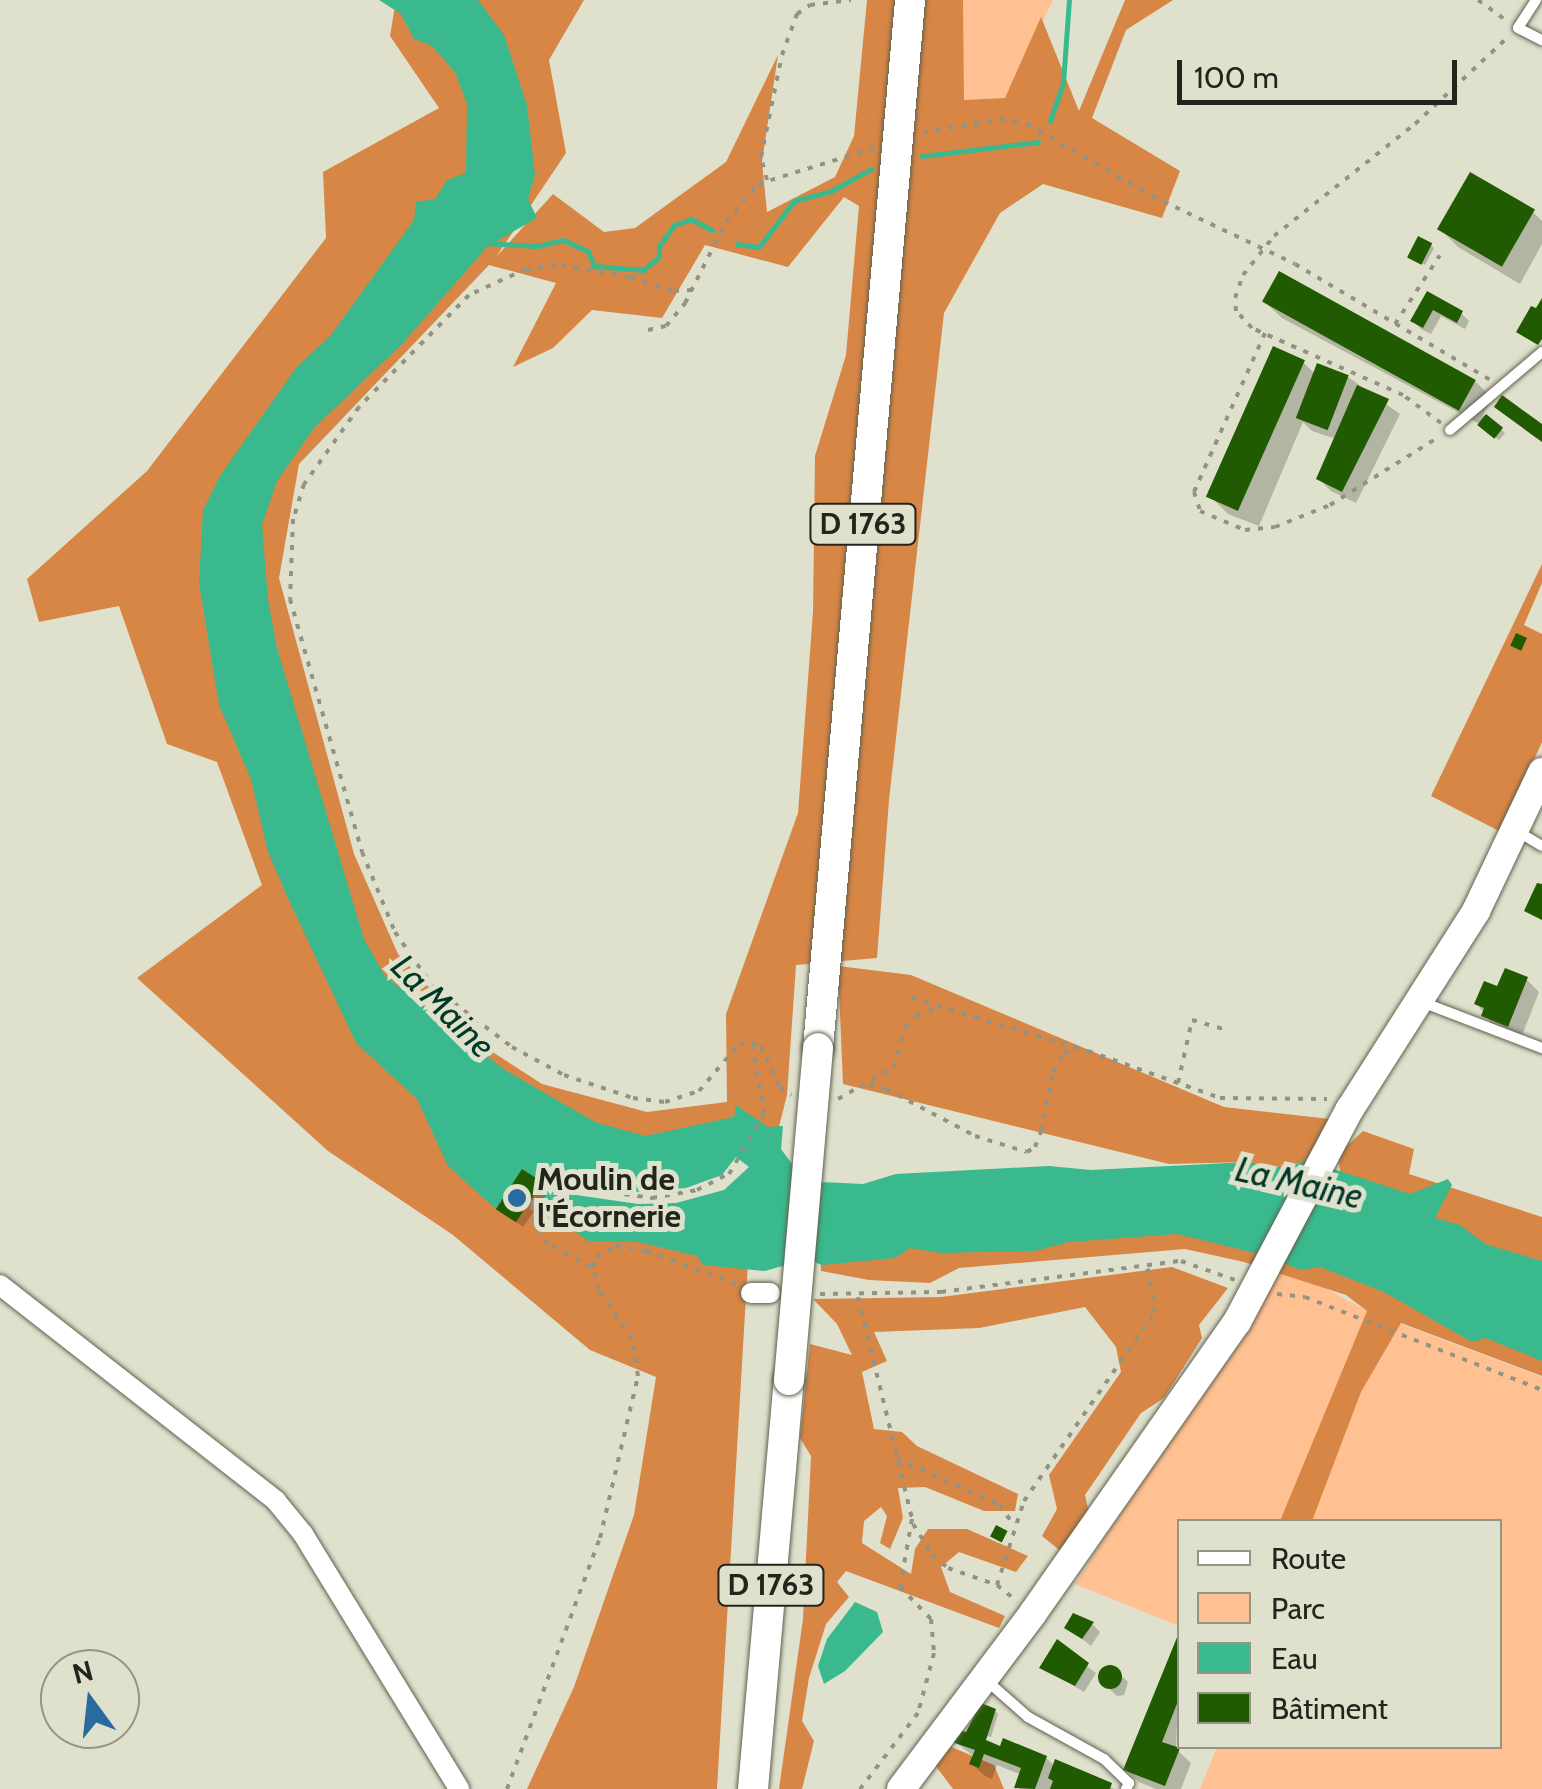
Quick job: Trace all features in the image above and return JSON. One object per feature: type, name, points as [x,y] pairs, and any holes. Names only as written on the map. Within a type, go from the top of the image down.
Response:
[{"type":"main road","name":"D 1763","points":[[753,1789],[910,0]]},
{"type":"street","points":[[901,1789],[1033,1613],[1252,1280],[1350,1109],[1476,910],[1542,772]]},
{"type":"street","points":[[0,1285],[276,1500],[303,1534],[459,1789]]},
{"type":"lane","points":[[1536,0],[1518,28],[1542,40]]},
{"type":"lane","points":[[1450,430],[1542,352]]},
{"type":"lane","points":[[1516,831],[1542,846]]},
{"type":"lane","points":[[1419,1001],[1542,1048]]},
{"type":"lane","points":[[984,1678],[1028,1717],[1104,1759],[1128,1783],[1126,1789]]},
{"type":"path","points":[[767,180],[761,158],[782,55],[797,14],[810,5],[851,0]]},
{"type":"path","points":[[1265,334],[1194,492],[1200,511],[1245,530],[1276,527],[1330,506],[1450,430],[1403,396],[1265,334],[1236,311],[1235,298],[1244,275],[1262,249],[1415,124],[1518,28],[1478,0]]},
{"type":"path","points":[[919,134],[1000,119],[1027,124],[1152,196],[1295,264],[1502,388]]},
{"type":"path","points":[[648,330],[666,326],[692,290],[738,203],[767,180],[878,147]]},
{"type":"path","points":[[1395,324],[1440,255]]},
{"type":"path","points":[[692,290],[672,291],[630,277],[556,265],[526,269],[468,295],[392,371],[323,452],[304,484],[293,519],[288,578],[314,698],[351,820],[395,932],[433,986],[512,1047],[564,1075],[634,1098],[665,1102],[699,1091],[739,1044],[752,1043],[761,1046],[780,1087],[801,1103]]},
{"type":"path","points":[[912,998],[1220,1098],[1314,1098],[1350,1109]]},
{"type":"path","points":[[835,1100],[894,1068],[905,1027],[916,1015],[942,1007]]},
{"type":"path","points":[[1178,1083],[1192,1020],[1224,1029]]},
{"type":"path","points":[[593,1267],[546,1244],[534,1223],[532,1206],[539,1193],[549,1188],[586,1189],[652,1198],[696,1190],[729,1174],[764,1114],[752,1043]]},
{"type":"path","points":[[869,1084],[975,1136],[1026,1152],[1036,1147],[1053,1072],[1064,1054],[1075,1048]]},
{"type":"path","points":[[508,1789],[600,1538],[638,1376],[632,1339],[598,1290],[593,1267],[603,1250],[616,1246],[727,1278],[761,1293]]},
{"type":"path","points":[[1033,1613],[997,1585],[960,1574],[932,1555],[912,1519],[858,1295],[941,1292],[1181,1262],[1305,1298],[1542,1390]]},
{"type":"path","points":[[997,1585],[1024,1501],[1155,1312],[1147,1265]]},
{"type":"path","points":[[897,1458],[999,1505],[1015,1526]]},
{"type":"path","points":[[860,1789],[918,1713],[934,1653],[932,1619],[900,1587],[912,1519]]},
{"type":"green space","points":[[963,0],[1053,0],[1005,98],[963,100]]},
{"type":"green space","points":[[1281,1264],[1367,1311],[1542,1377],[1542,1789],[1200,1789],[1216,1749],[1502,1749],[1502,1519],[1177,1519],[1177,1625],[1075,1584]]},
{"type":"shaded area","points":[[396,0],[584,0],[549,60],[566,153],[496,257],[553,194],[604,232],[635,228],[726,162],[778,55],[762,162],[767,212],[835,177],[854,136],[867,0],[963,0],[964,100],[1005,98],[1041,17],[1079,111],[1125,0],[1173,0],[1126,30],[1092,118],[1180,171],[1162,218],[1043,184],[1000,213],[944,313],[889,800],[877,958],[796,965],[787,1095],[749,1245],[717,1789],[527,1789],[574,1687],[634,1515],[656,1377],[590,1350],[453,1235],[328,1151],[137,978],[262,885],[217,762],[167,744],[119,606],[39,622],[27,579],[147,471],[326,238],[323,172],[439,108],[390,36]],"holes":[[[844,197],[859,206],[846,355],[815,456],[813,612],[798,813],[726,1014],[727,1102],[647,1112],[542,1084],[485,1047],[398,954],[354,854],[279,578],[299,464],[489,265],[556,283],[513,367],[553,348],[592,310],[662,318],[705,245],[788,267]]]},
{"type":"shaded area","points":[[1542,564],[1542,583],[1524,625],[1542,634],[1542,742],[1501,832],[1431,796]]},
{"type":"shaded area","points":[[838,966],[911,975],[1224,1107],[1330,1119],[1306,1160],[1286,1168],[1248,1162],[1169,1164],[843,1084]]},
{"type":"shaded area","points":[[1363,1131],[1414,1149],[1409,1174],[1542,1217],[1542,1273],[1344,1204],[1338,1154]]},
{"type":"shaded area","points":[[1159,1227],[1306,1253],[1542,1348],[1542,1376],[1401,1323],[1361,1392],[1313,1519],[1281,1519],[1367,1311],[1346,1295],[1244,1262],[1185,1249],[959,1268],[930,1283],[869,1280],[821,1271],[820,1253]]},
{"type":"shaded area","points":[[1172,1267],[1228,1288],[1199,1325],[1202,1338],[1164,1398],[1141,1413],[1085,1495],[1088,1509],[1063,1553],[1042,1536],[1057,1509],[1049,1475],[1121,1372],[1116,1347],[1085,1307],[979,1328],[874,1332],[887,1361],[862,1372],[874,1429],[902,1432],[917,1446],[1018,1494],[1015,1511],[984,1511],[925,1487],[898,1488],[903,1518],[890,1549],[880,1543],[887,1516],[881,1507],[864,1521],[862,1543],[911,1574],[915,1549],[928,1529],[967,1529],[1028,1556],[1016,1572],[959,1552],[941,1567],[950,1592],[1005,1616],[999,1628],[846,1571],[837,1582],[849,1597],[826,1624],[809,1678],[802,1721],[814,1741],[802,1789],[779,1789],[803,1619],[811,1456],[800,1438],[810,1344],[852,1355],[837,1324],[813,1299],[941,1297]]},
{"type":"shaded area","points":[[949,1746],[994,1765],[1004,1789],[953,1789],[935,1765]]},
{"type":"water","name":"La Maine","points":[[379,0],[478,0],[504,35],[527,105],[535,175],[528,199],[537,218],[488,246],[402,344],[314,428],[277,481],[262,525],[268,600],[277,648],[364,939],[385,976],[505,1070],[595,1122],[645,1136],[734,1117],[736,1105],[768,1127],[783,1126],[781,1149],[795,1168],[821,1182],[863,1184],[896,1174],[1049,1166],[1091,1170],[1248,1162],[1286,1168],[1306,1160],[1410,1194],[1448,1179],[1452,1185],[1435,1218],[1460,1225],[1485,1244],[1542,1261],[1542,1361],[1486,1338],[1472,1342],[1384,1292],[1320,1267],[1301,1270],[1263,1255],[1177,1234],[1069,1242],[1035,1251],[942,1253],[910,1248],[895,1258],[822,1265],[806,1259],[765,1271],[703,1265],[697,1256],[638,1242],[588,1241],[575,1231],[535,1216],[545,1190],[523,1169],[496,1209],[448,1166],[417,1099],[356,1043],[268,852],[251,779],[219,705],[199,583],[203,510],[220,476],[296,368],[331,335],[414,220],[416,202],[435,199],[447,180],[466,173],[467,104],[455,72],[432,46],[414,39],[401,14]]},
{"type":"water","points":[[855,1602],[877,1612],[883,1632],[845,1671],[824,1684],[818,1666],[827,1639]]},
{"type":"pier","points":[[736,1157],[749,1167],[724,1190],[676,1203],[638,1204],[542,1190],[546,1180],[575,1180],[620,1193],[686,1188],[722,1175]]},
{"type":"building","points":[[1470,172],[1535,210],[1502,267],[1437,229]]},
{"type":"building","points":[[1418,236],[1432,243],[1421,265],[1407,257]]},
{"type":"building","points":[[1279,271],[1476,380],[1459,411],[1262,302]]},
{"type":"building","points":[[1427,291],[1463,311],[1457,323],[1433,310],[1423,328],[1410,321]]},
{"type":"building","points":[[1542,298],[1542,339],[1538,345],[1516,332],[1531,306],[1536,308]]},
{"type":"building","points":[[1273,346],[1305,360],[1238,511],[1206,497]]},
{"type":"building","points":[[1317,363],[1349,375],[1328,430],[1296,418]]},
{"type":"building","points":[[1357,385],[1389,399],[1342,492],[1316,479]]},
{"type":"building","points":[[1502,395],[1542,424],[1542,442],[1494,407]]},
{"type":"building","points":[[1486,414],[1503,428],[1494,439],[1477,425]]},
{"type":"building","points":[[1516,633],[1527,638],[1521,651],[1510,646]]},
{"type":"building","points":[[1537,883],[1542,884],[1542,920],[1524,911]]},
{"type":"building","points":[[1505,968],[1528,977],[1508,1027],[1481,1016],[1484,1008],[1474,1004],[1484,981],[1497,986]]},
{"type":"building","name":"Moulin de l'Écornerie","points":[[522,1169],[542,1182],[516,1222],[496,1209]]},
{"type":"building","points":[[996,1525],[1008,1531],[1002,1542],[990,1537]]},
{"type":"building","points":[[1073,1613],[1094,1622],[1082,1639],[1064,1628]]},
{"type":"building","points":[[1177,1637],[1177,1704],[1162,1742],[1180,1749],[1165,1786],[1123,1770]]},
{"type":"building","points":[[1057,1639],[1089,1663],[1075,1686],[1039,1668]]},
{"type":"building","points":[[1110,1665],[1119,1668],[1119,1686],[1110,1689],[1101,1686],[1098,1677],[1101,1668]]},
{"type":"building","points":[[981,1703],[996,1709],[986,1740],[1000,1746],[1003,1738],[1047,1756],[1035,1789],[1014,1788],[1021,1768],[984,1754],[979,1768],[969,1764],[975,1750],[952,1742],[959,1730],[966,1732]]},
{"type":"building","points":[[1055,1759],[1112,1783],[1110,1789],[1050,1789],[1053,1781],[1048,1778]]},
{"type":"waterway","points":[[1050,121],[1063,83],[1069,0]]},
{"type":"waterway","points":[[922,156],[1038,142]]},
{"type":"waterway","points":[[737,244],[759,247],[794,201],[831,191],[871,169]]},
{"type":"waterway","points":[[485,243],[537,246],[563,240],[588,251],[594,266],[643,270],[659,257],[659,246],[674,225],[691,219],[712,230]]},
{"type":"place","name":"Moulin de l'Écornerie","points":[[517,1198]]}]
